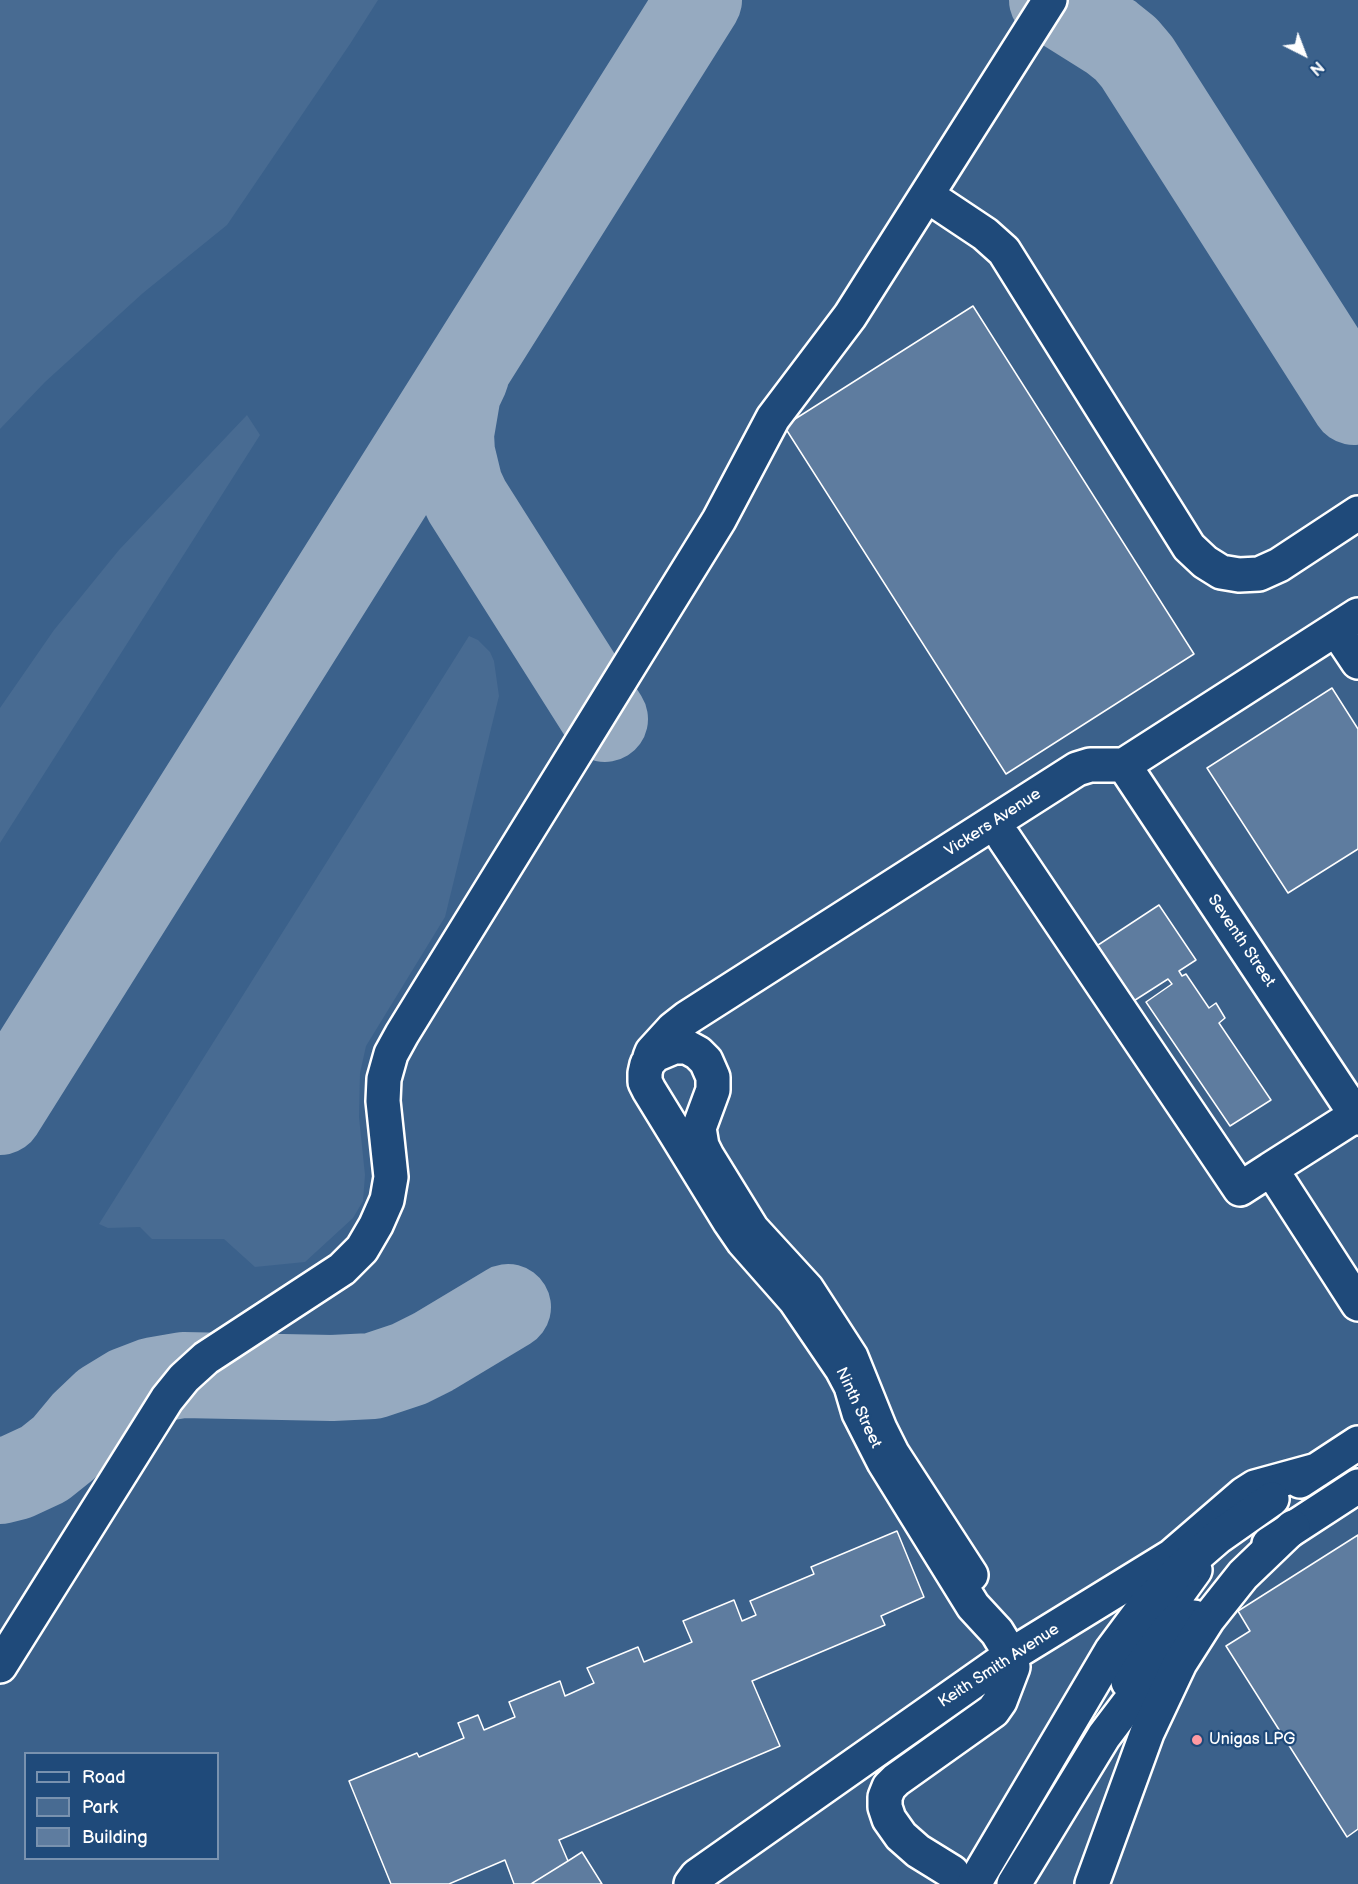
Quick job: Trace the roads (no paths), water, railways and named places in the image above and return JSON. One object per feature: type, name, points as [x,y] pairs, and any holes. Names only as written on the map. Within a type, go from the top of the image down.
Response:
[{"type":"main road","points":[[0,1666],[166,1400],[184,1378],[206,1358],[342,1269],[362,1249],[387,1200],[391,1177],[383,1101],[384,1079],[391,1054],[402,1034],[719,520],[773,418],[850,316],[1050,0]]},
{"type":"main road","points":[[928,196],[985,234],[1004,251],[1189,547],[1205,562],[1221,572],[1239,575],[1259,574],[1279,565],[1358,513]]},
{"type":"main road","points":[[1124,765],[1347,622],[1358,662]]},
{"type":"main road","name":"Vickers Avenue","points":[[647,1064],[658,1045],[687,1018],[1077,769],[1090,765],[1124,765]]},
{"type":"main road","name":"Seventh Street","points":[[1124,765],[1357,1116]]},
{"type":"main road","points":[[1004,838],[1240,1190],[1357,1116]]},
{"type":"main road","points":[[647,1064],[655,1055],[674,1047],[687,1047],[706,1061],[713,1077],[713,1090],[699,1128],[702,1146],[707,1156],[752,1229],[807,1289],[851,1357],[892,1453],[971,1575]]},
{"type":"main road","name":"Ninth Street","points":[[647,1064],[645,1082],[730,1222],[743,1241],[795,1300],[831,1353],[850,1386],[859,1413],[884,1462],[973,1606],[997,1632],[1011,1655]]},
{"type":"main road","points":[[1271,1169],[1358,1304]]},
{"type":"main road","points":[[1011,1655],[1013,1667],[1000,1701],[993,1711],[896,1780],[889,1787],[885,1797],[889,1819],[901,1836],[918,1851],[969,1875],[1112,1650],[1144,1607],[1181,1569],[1218,1537],[1336,1457],[1358,1436]]},
{"type":"main road","name":"Keith Smith Avenue","points":[[691,1884],[697,1876],[1011,1655],[1172,1556],[1244,1494],[1255,1487],[1336,1457]]},
{"type":"main road","points":[[1014,1884],[1104,1736],[1213,1593],[1235,1570],[1293,1527],[1358,1486]]},
{"type":"main road","points":[[1104,1736],[1151,1631],[1171,1602],[1200,1563],[1220,1542],[1272,1499]]},
{"type":"main road","points":[[1092,1884],[1147,1733],[1180,1663],[1208,1619],[1243,1575],[1293,1527]]},
{"type":"place","name":"Unigas LPG","points":[[1197,1740]]}]
